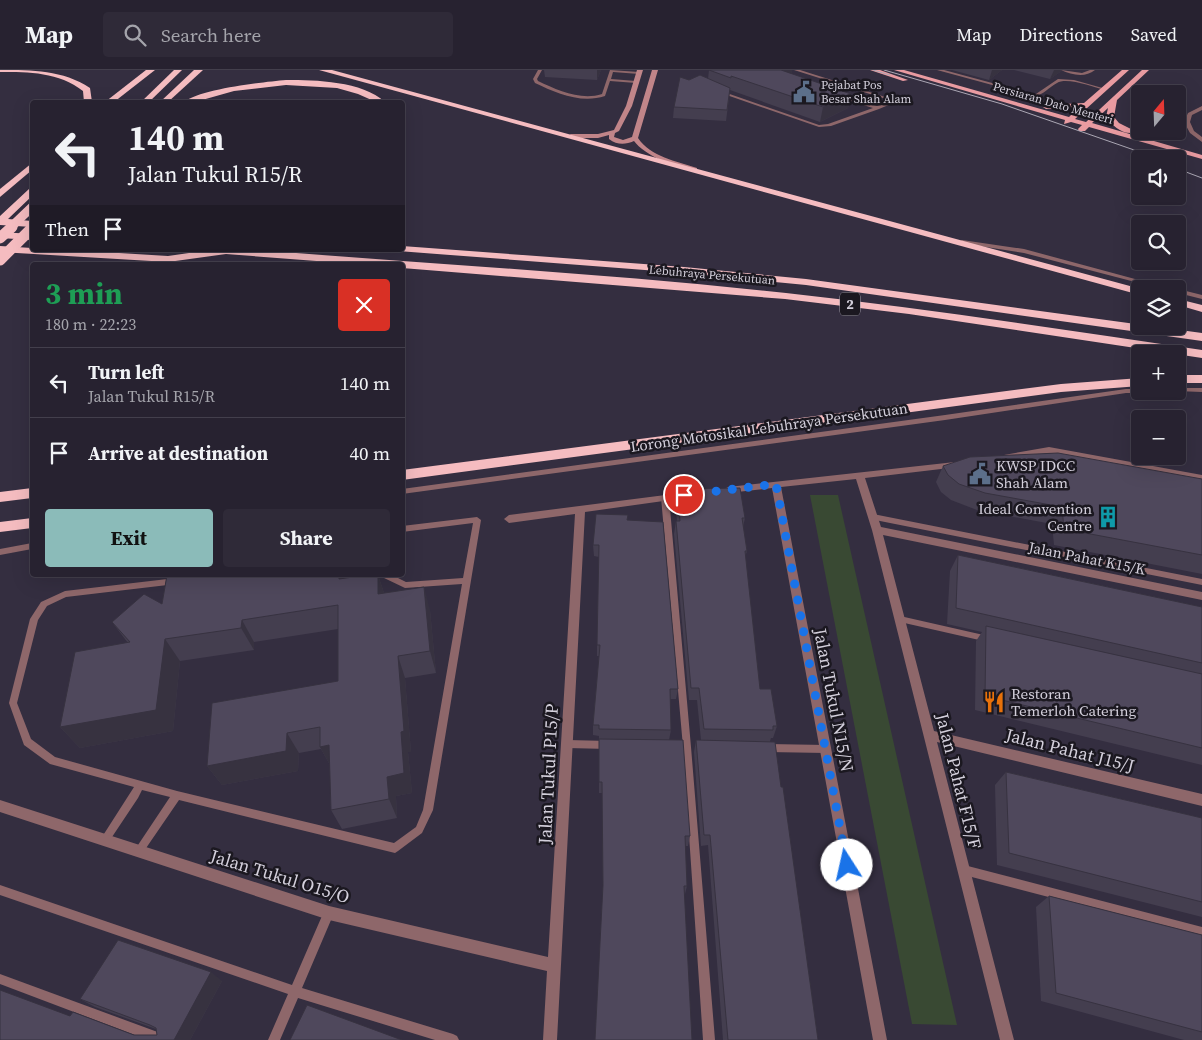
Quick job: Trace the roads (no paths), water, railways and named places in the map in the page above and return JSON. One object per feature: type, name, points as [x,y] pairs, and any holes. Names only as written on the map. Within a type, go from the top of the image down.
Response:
[{"type":"highway","points":[[0,70],[10,70]]},
{"type":"highway","points":[[14,70],[34,71],[77,80],[87,90],[88,100]]},
{"type":"highway","points":[[112,100],[151,70]]},
{"type":"highway","points":[[140,90],[161,70]]},
{"type":"highway","points":[[146,100],[178,70]]},
{"type":"highway","points":[[166,100],[199,70]]},
{"type":"highway","points":[[323,70],[696,169],[1131,290]]},
{"type":"highway","points":[[195,100],[232,89],[300,82],[351,88],[378,100]]},
{"type":"highway","points":[[0,194],[29,169]]},
{"type":"highway","points":[[0,222],[30,193]]},
{"type":"highway","points":[[0,236],[30,209]]},
{"type":"highway","points":[[0,222],[30,224]]},
{"type":"highway","points":[[0,260],[30,230]]},
{"type":"highway","points":[[0,236],[30,237]]},
{"type":"highway","points":[[0,249],[30,251]]},
{"type":"highway","name":"Lebuhraya Persekutuan","points":[[405,249],[674,269],[806,282],[1202,337]]},
{"type":"highway","points":[[50,252],[168,259],[221,252]]},
{"type":"highway","name":"Lebuhraya Persekutuan","points":[[242,252],[372,262]]},
{"type":"highway","points":[[117,256],[154,262]]},
{"type":"highway","name":"Lebuhraya Persekutuan","points":[[405,265],[785,296],[909,311],[1202,354]]},
{"type":"highway","points":[[1186,304],[1202,309]]},
{"type":"highway","points":[[1186,379],[1202,378]]},
{"type":"highway","points":[[405,475],[1061,388],[1131,383]]},
{"type":"highway","points":[[0,497],[30,493]]},
{"type":"highway","points":[[0,528],[30,523]]},
{"type":"main road","points":[[655,70],[635,138],[639,146],[648,152],[696,169]]},
{"type":"main road","name":"Persiaran Dato Menteri","points":[[873,70],[1147,150]]},
{"type":"main road","name":"Persiaran Dato Menteri","points":[[897,70],[1202,157]]},
{"type":"main road","points":[[1063,126],[1126,70]]},
{"type":"main road","points":[[1080,131],[1146,70]]},
{"type":"main road","points":[[571,136],[598,136],[612,133],[620,127],[629,106],[639,72]]},
{"type":"main road","points":[[1114,99],[1110,117],[1116,125],[1147,142]]},
{"type":"main road","points":[[1004,100],[1057,108],[1086,105]]},
{"type":"main road","points":[[612,133],[611,138],[617,142],[626,142],[635,138]]},
{"type":"main road","points":[[1186,161],[1192,163]]},
{"type":"street","points":[[1202,108],[1190,113],[1187,118],[1187,123],[1193,134],[1202,140]]},
{"type":"street","points":[[996,462],[1021,454],[1049,450],[1202,478]]},
{"type":"street","points":[[721,491],[963,464]]},
{"type":"street","name":"Jalan Pahat F15/F","points":[[860,476],[877,530],[1007,1040]]},
{"type":"street","name":"Jalan Tukul N15/N","points":[[776,484],[880,1040]]},
{"type":"street","points":[[508,519],[702,493]]},
{"type":"street","name":"Jalan Tukul P15/P","points":[[550,1040],[580,510]]},
{"type":"street","name":"Jalan Pahat K15/K","points":[[877,530],[1202,596]]},
{"type":"street","name":"Jalan Pahat J15/J","points":[[929,735],[1202,800]]},
{"type":"street","name":"Jalan Tukul O15/O","points":[[0,806],[329,912],[554,966]]},
{"type":"lane","points":[[540,70],[535,79],[536,82],[553,90],[577,96],[601,97],[604,95],[612,71],[639,72]]},
{"type":"lane","points":[[791,70],[794,76]]},
{"type":"lane","points":[[715,91],[818,126],[830,125],[896,101],[796,70]]},
{"type":"lane","points":[[939,70],[1033,95],[1037,95],[1058,80],[1074,81],[1104,89]]},
{"type":"lane","points":[[1063,70],[1083,75],[1088,75],[1093,70]]},
{"type":"lane","points":[[609,80],[636,82]]},
{"type":"lane","points":[[833,94],[878,108]]},
{"type":"lane","points":[[947,239],[1024,251],[1135,280]]},
{"type":"lane","points":[[1186,293],[1202,297]]},
{"type":"lane","points":[[1186,390],[1202,390]]},
{"type":"lane","name":"Lorong Motosikal Lebuhraya Persekutuan","points":[[405,492],[1131,391]]},
{"type":"lane","points":[[996,462],[1020,464]]},
{"type":"lane","points":[[666,497],[709,1040]]},
{"type":"lane","points":[[873,517],[1202,582]]},
{"type":"lane","points":[[188,580],[65,594],[44,604],[34,619],[13,703],[27,742],[53,761],[139,786],[395,848],[419,830],[428,810],[477,520],[405,529]]},
{"type":"lane","points":[[0,552],[30,546]]},
{"type":"lane","points":[[389,577],[405,585],[467,581]]},
{"type":"lane","points":[[900,619],[997,641]]},
{"type":"lane","points":[[567,744],[622,745]]},
{"type":"lane","points":[[756,748],[826,749]]},
{"type":"lane","points":[[105,840],[135,796],[139,786]]},
{"type":"lane","points":[[140,851],[177,796]]},
{"type":"lane","points":[[964,870],[1202,932]]},
{"type":"lane","points":[[0,890],[297,992],[453,1040]]},
{"type":"lane","points":[[274,1040],[297,992],[329,912]]},
{"type":"lane","points":[[0,979],[164,1040]]},
{"type":"tram line","points":[[873,70],[890,75]]},
{"type":"tram line","points":[[884,70],[1002,104],[1134,150]]},
{"type":"tram line","points":[[1186,172],[1202,178]]},
{"type":"place","name":"Pejabat Pos Besar Shah Alam","points":[[804,92]]},
{"type":"place","name":"KWSP IDCC Shah Alam","points":[[980,474]]},
{"type":"place","name":"Ideal Convention Centre","points":[[1108,517]]},
{"type":"place","name":"Restoran Temerloh Catering","points":[[994,702]]}]
